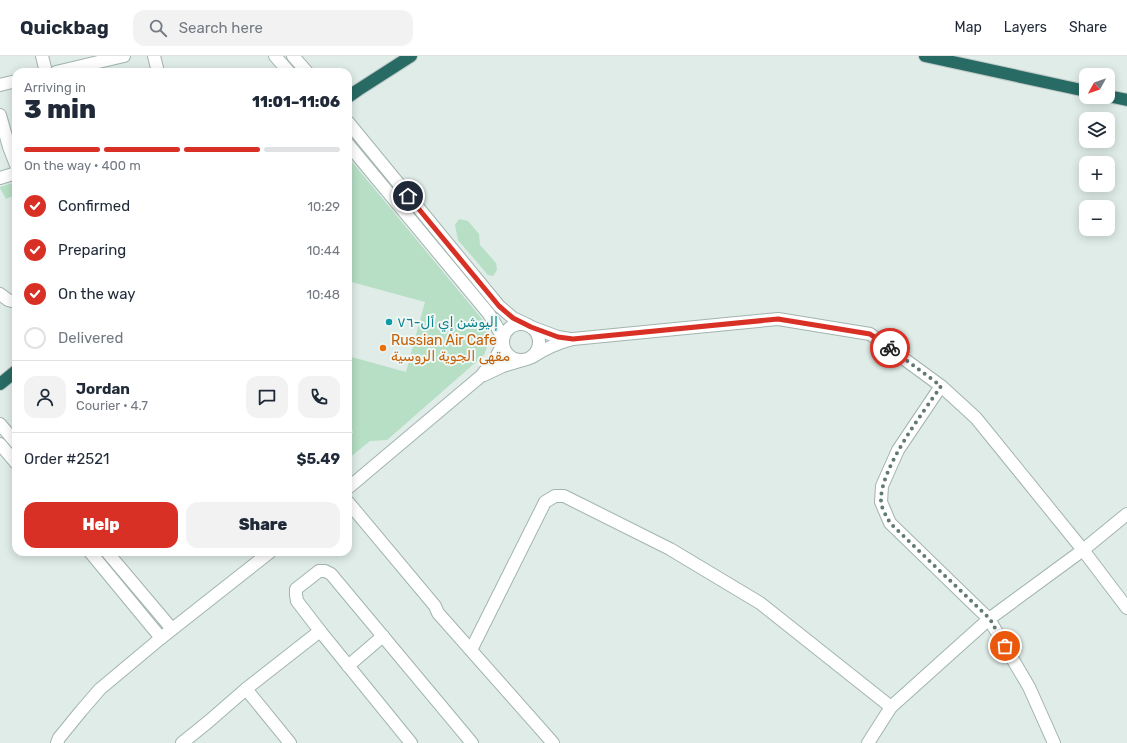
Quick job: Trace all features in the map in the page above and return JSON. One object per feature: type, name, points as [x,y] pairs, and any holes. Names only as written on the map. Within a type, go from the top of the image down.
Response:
[{"type":"highway","points":[[352,94],[411,56]]},
{"type":"highway","points":[[925,56],[1079,89]]},
{"type":"highway","points":[[1115,97],[1127,100]]},
{"type":"highway","points":[[0,384],[12,375]]},
{"type":"street","points":[[42,56],[45,68]]},
{"type":"street","points":[[77,68],[104,63],[124,56]]},
{"type":"street","points":[[154,56],[157,68]]},
{"type":"street","points":[[275,56],[285,68]]},
{"type":"street","points":[[293,56],[304,68]]},
{"type":"street","points":[[0,85],[12,83]]},
{"type":"street","points":[[0,115],[12,155]]},
{"type":"street","points":[[352,127],[499,306],[513,318],[530,326],[558,337],[573,339]]},
{"type":"street","points":[[352,149],[489,314],[497,327],[503,341],[505,351],[510,357],[518,360],[529,358],[537,351],[539,344],[538,336],[534,329],[530,326],[520,324],[512,326],[506,332],[503,341],[495,359],[481,376],[352,485]]},
{"type":"street","points":[[0,178],[12,174]]},
{"type":"street","points":[[0,294],[12,301]]},
{"type":"street","points":[[481,376],[503,366],[529,358],[560,342],[573,339],[778,319],[870,334],[941,386],[976,418],[1083,550],[1127,608]]},
{"type":"street","points":[[941,386],[898,450],[882,486],[881,502],[890,523],[990,619],[1029,687],[1054,743]]},
{"type":"street","points":[[0,424],[12,438]]},
{"type":"street","points":[[0,444],[12,458]]},
{"type":"street","points":[[471,650],[545,502],[555,496],[564,496],[670,549],[760,603],[891,707]]},
{"type":"street","points":[[352,507],[436,606],[438,613],[553,743]]},
{"type":"street","points":[[868,743],[891,707],[990,619],[1083,550],[1127,514]]},
{"type":"street","points":[[93,556],[161,638]]},
{"type":"street","points":[[111,556],[172,629]]},
{"type":"street","points":[[57,743],[59,738],[100,689],[172,629],[265,556]]},
{"type":"street","points":[[408,742],[298,601],[296,589],[319,571],[325,571],[331,574],[472,743]]},
{"type":"street","points":[[182,743],[320,631]]},
{"type":"street","points":[[348,666],[383,636]]},
{"type":"street","points":[[246,690],[287,742]]},
{"type":"green space","points":[[352,162],[487,325],[489,336],[484,355],[387,440],[370,441],[352,456],[352,357],[406,372],[425,302],[352,282]]},
{"type":"green space","points":[[12,183],[12,196],[6,199],[0,187]]},
{"type":"green space","points":[[459,219],[468,221],[479,234],[480,245],[496,263],[497,270],[493,276],[488,275],[458,240],[455,225]]},
{"type":"way so far","points":[[890,348],[941,386],[898,450],[882,486],[881,502],[890,523],[990,619],[1005,646]]},
{"type":"place","name":"إليوشن إي أل-٧٦","points":[[389,322]]},
{"type":"place","name":"Russian Air Cafe مقهى الجوية الروسية","points":[[383,348]]},
{"type":"route","points":[[408,196],[499,306],[513,318],[531,327],[558,337],[573,339],[614,336],[778,319],[854,330],[870,334],[890,348]]}]
